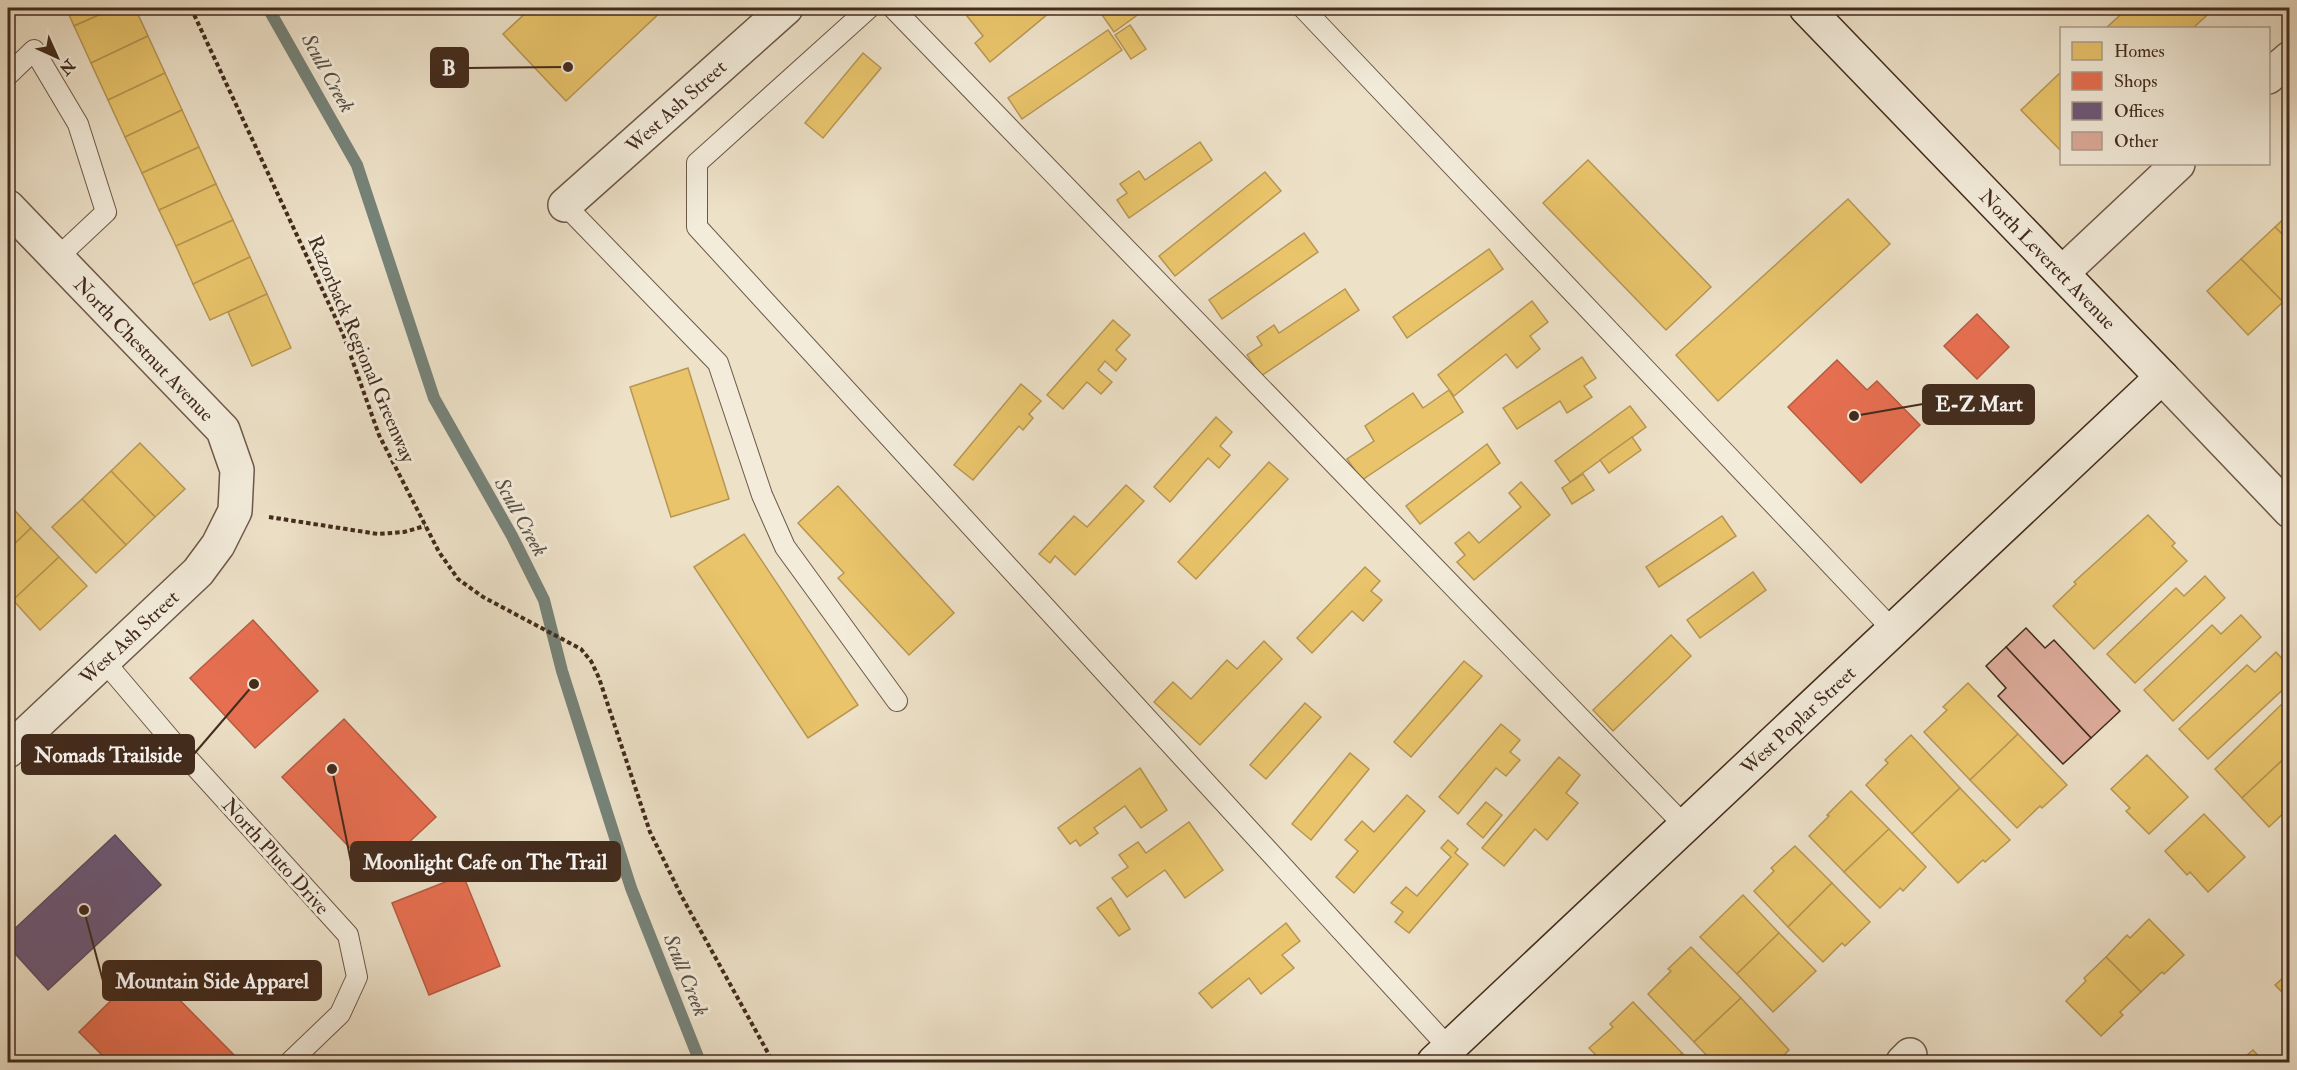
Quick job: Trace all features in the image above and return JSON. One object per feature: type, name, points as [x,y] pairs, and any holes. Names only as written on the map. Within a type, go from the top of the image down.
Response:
[{"type":"street","name":"West Ash Street","points":[[565,205],[786,8]]},
{"type":"street","name":"North Leverett Avenue","points":[[1806,8],[2289,511]]},
{"type":"street","points":[[2270,75],[2289,58]]},
{"type":"street","points":[[2062,273],[2177,165]]},
{"type":"street","name":"North Chestnut Avenue","points":[[8,207],[224,430],[237,470],[235,511]]},
{"type":"street","name":"West Poplar Street","points":[[1442,1055],[2162,377]]},
{"type":"street","name":"West Ash Street","points":[[8,751],[198,572],[218,545],[235,511]]},
{"type":"lane","points":[[869,8],[697,163],[697,227],[1442,1055]]},
{"type":"lane","points":[[893,8],[1685,825]]},
{"type":"lane","points":[[1303,8],[1893,630]]},
{"type":"lane","points":[[8,75],[34,50],[78,124],[106,212],[57,258]]},
{"type":"lane","points":[[565,205],[718,363],[762,495],[785,547],[897,701]]},
{"type":"lane","name":"North Pluto Drive","points":[[104,661],[172,741],[348,935],[357,977],[340,1014],[290,1062]]},
{"type":"path","name":"Razorback Regional Greenway","points":[[191,8],[343,334],[379,435],[439,552],[458,579],[483,597],[581,649],[591,662],[599,678],[650,832],[681,897],[773,1062]]},
{"type":"path","points":[[235,511],[378,534],[404,532],[425,526]]},
{"type":"building: Homes","points":[[66,8],[115,8],[74,26]]},
{"type":"building: Homes","points":[[115,8],[135,8],[148,36],[91,63],[74,26]]},
{"type":"building: Homes","points":[[531,8],[665,8],[566,101],[503,34]]},
{"type":"building: Homes","points":[[977,8],[1055,8],[990,62],[975,43],[983,36],[967,16]]},
{"type":"building: Homes","points":[[1106,8],[1147,8],[1114,32],[1100,12]]},
{"type":"building: Homes","points":[[2128,8],[2215,8],[2194,27],[2107,27]]},
{"type":"building: Homes","points":[[1130,25],[1146,49],[1131,59],[1115,35]]},
{"type":"building: Homes","points":[[1108,30],[1122,50],[1022,119],[1008,98]]},
{"type":"building: Homes","points":[[148,36],[165,73],[108,100],[91,63]]},
{"type":"building: Homes","points":[[863,53],[881,68],[823,138],[805,123]]},
{"type":"building: Homes","points":[[165,73],[182,110],[125,137],[108,100]]},
{"type":"building: Homes","points":[[2060,73],[2060,150],[2021,110]]},
{"type":"building: Homes","points":[[182,110],[199,147],[142,173],[125,137]]},
{"type":"building: Homes","points":[[1200,142],[1212,160],[1129,218],[1117,200],[1127,193],[1120,184],[1139,171],[1145,180]]},
{"type":"building: Homes","points":[[199,147],[216,184],[159,210],[142,173]]},
{"type":"building: Homes","points":[[1588,160],[1711,287],[1666,330],[1543,203]]},
{"type":"building: Homes","points":[[1265,172],[1281,191],[1175,276],[1159,256]]},
{"type":"building: Homes","points":[[216,184],[233,220],[176,246],[159,210]]},
{"type":"building: Homes","points":[[1848,199],[1890,244],[1718,401],[1676,355]]},
{"type":"building: Homes","points":[[2290,213],[2290,242],[2275,227]]},
{"type":"building: Homes","points":[[233,220],[250,257],[193,284],[176,246]]},
{"type":"building: Homes","points":[[2275,227],[2290,242],[2290,296],[2283,302],[2241,259]]},
{"type":"building: Homes","points":[[1304,233],[1318,252],[1222,319],[1209,300]]},
{"type":"building: Homes","points":[[1489,249],[1503,269],[1407,338],[1393,317]]},
{"type":"building: Homes","points":[[250,257],[267,294],[210,320],[193,284]]},
{"type":"building: Homes","points":[[2241,259],[2283,302],[2248,335],[2207,291]]},
{"type":"building: Homes","points":[[1345,289],[1359,310],[1261,376],[1247,355],[1262,345],[1257,337],[1274,325],[1279,333]]},
{"type":"building: Homes","points":[[267,294],[291,348],[252,366],[228,312]]},
{"type":"building: Homes","points":[[1532,301],[1548,322],[1530,336],[1540,349],[1517,368],[1506,354],[1454,396],[1438,375]]},
{"type":"building: Homes","points":[[1113,320],[1130,335],[1116,350],[1126,359],[1116,371],[1105,361],[1098,370],[1112,382],[1101,394],[1087,382],[1063,409],[1047,395]]},
{"type":"building: Homes","points":[[1582,357],[1596,378],[1584,386],[1592,397],[1567,413],[1560,401],[1517,429],[1503,408]]},
{"type":"building: Homes","points":[[688,368],[729,499],[671,517],[630,387]]},
{"type":"building: Homes","points":[[1021,384],[1041,401],[1029,414],[1033,418],[1023,430],[1019,426],[973,480],[954,465]]},
{"type":"building: Homes","points":[[1449,390],[1463,412],[1362,480],[1347,459],[1374,441],[1365,426],[1413,393],[1423,408]]},
{"type":"building: Homes","points":[[1630,406],[1646,427],[1570,482],[1555,461]]},
{"type":"building: Homes","points":[[1216,417],[1232,432],[1220,446],[1230,455],[1219,468],[1208,458],[1170,502],[1154,487]]},
{"type":"building: Homes","points":[[1632,437],[1641,450],[1609,473],[1600,460]]},
{"type":"building: Homes","points":[[140,443],[185,489],[155,517],[111,471]]},
{"type":"building: Homes","points":[[1487,444],[1500,463],[1420,524],[1406,506]]},
{"type":"building: Homes","points":[[1269,462],[1288,479],[1196,579],[1178,562]]},
{"type":"building: Homes","points":[[111,471],[155,517],[126,545],[82,499]]},
{"type":"building: Homes","points":[[1583,474],[1594,490],[1572,504],[1562,488]]},
{"type":"building: Homes","points":[[1521,482],[1550,515],[1474,580],[1457,562],[1465,555],[1455,543],[1469,532],[1479,543],[1521,507],[1509,493]]},
{"type":"building: Homes","points":[[1126,485],[1144,501],[1075,575],[1055,556],[1050,563],[1039,554],[1074,516],[1087,527]]},
{"type":"building: Homes","points":[[838,486],[954,613],[909,655],[838,578],[844,573],[798,523]]},
{"type":"building: Homes","points":[[82,499],[126,545],[96,573],[52,527]]},
{"type":"building: Homes","points":[[8,503],[31,528],[8,550]]},
{"type":"building: Homes","points":[[2148,515],[2175,543],[2172,546],[2187,561],[2094,649],[2053,606],[2076,584],[2074,582]]},
{"type":"building: Homes","points":[[1722,516],[1736,536],[1659,587],[1646,567]]},
{"type":"building: Homes","points":[[31,528],[59,557],[13,600],[8,595],[8,550]]},
{"type":"building: Homes","points":[[744,534],[858,705],[808,738],[694,567]]},
{"type":"building: Homes","points":[[59,557],[87,586],[40,630],[13,600]]},
{"type":"building: Homes","points":[[1365,567],[1380,581],[1371,591],[1382,600],[1363,621],[1352,611],[1312,653],[1297,638]]},
{"type":"building: Homes","points":[[1753,572],[1766,590],[1700,638],[1687,620]]},
{"type":"building: Homes","points":[[2205,576],[2225,598],[2135,683],[2107,654],[2176,588],[2184,596]]},
{"type":"building: Homes","points":[[2241,615],[2261,637],[2173,721],[2144,690],[2212,625],[2221,634]]},
{"type":"building: Homes","points":[[1671,635],[1691,656],[1613,731],[1593,710]]},
{"type":"building: Homes","points":[[1264,641],[1282,659],[1200,745],[1154,702],[1173,682],[1191,699],[1227,660],[1237,669]]},
{"type":"building: Homes","points":[[2276,652],[2290,667],[2290,683],[2208,759],[2179,729],[2247,665],[2255,672]]},
{"type":"building: Homes","points":[[1464,661],[1482,676],[1411,757],[1394,742]]},
{"type":"building: Homes","points":[[1968,683],[2018,734],[1970,780],[1924,732],[1947,710],[1943,707]]},
{"type":"building: Homes","points":[[2284,702],[2290,708],[2290,753],[2242,798],[2215,769]]},
{"type":"building: Homes","points":[[1305,703],[1321,717],[1266,779],[1250,765]]},
{"type":"building: Homes","points":[[1501,724],[1520,740],[1510,752],[1520,760],[1506,776],[1496,768],[1458,814],[1439,797]]},
{"type":"building: Homes","points":[[2018,734],[2067,785],[2017,828],[1970,780]]},
{"type":"building: Homes","points":[[1911,735],[1960,788],[1912,834],[1866,785],[1888,763],[1885,760]]},
{"type":"building: Homes","points":[[1350,753],[1369,769],[1311,840],[1292,824]]},
{"type":"building: Homes","points":[[2290,753],[2290,807],[2269,827],[2242,798]]},
{"type":"building: Homes","points":[[2147,755],[2188,797],[2149,834],[2126,811],[2130,808],[2111,789]]},
{"type":"building: Homes","points":[[1559,757],[1580,775],[1566,793],[1578,803],[1547,840],[1535,829],[1504,866],[1482,848]]},
{"type":"building: Homes","points":[[1140,768],[1167,810],[1141,828],[1125,806],[1094,828],[1098,833],[1080,846],[1076,840],[1070,844],[1058,828]]},
{"type":"building: Homes","points":[[1960,788],[2010,840],[1958,883],[1912,834]]},
{"type":"building: Homes","points":[[1851,791],[1889,829],[1844,872],[1809,836]]},
{"type":"building: Homes","points":[[1407,795],[1425,811],[1354,893],[1336,877],[1358,851],[1345,840],[1362,821],[1374,832]]},
{"type":"building: Homes","points":[[1486,802],[1502,815],[1483,838],[1467,824]]},
{"type":"building: Homes","points":[[2204,814],[2245,857],[2208,892],[2190,872],[2187,875],[2165,851]]},
{"type":"building: Homes","points":[[1189,822],[1223,870],[1185,898],[1165,870],[1127,897],[1112,878],[1128,867],[1119,855],[1138,842],[1146,853]]},
{"type":"building: Homes","points":[[1889,829],[1926,867],[1903,891],[1900,888],[1880,908],[1844,872]]},
{"type":"building: Homes","points":[[1448,840],[1458,849],[1455,853],[1468,864],[1409,933],[1395,922],[1403,912],[1391,903],[1406,887],[1417,896],[1451,857],[1441,848]]},
{"type":"building: Homes","points":[[1795,846],[1832,883],[1788,927],[1754,891],[1774,871],[1771,868]]},
{"type":"building: Homes","points":[[1832,883],[1870,922],[1845,946],[1842,943],[1823,962],[1788,927]]},
{"type":"building: Homes","points":[[1743,895],[1779,933],[1737,974],[1700,937]]},
{"type":"building: Homes","points":[[1111,898],[1130,929],[1119,936],[1097,908]]},
{"type":"building: Homes","points":[[2149,919],[2184,955],[2141,992],[2106,957],[2127,935],[2130,938]]},
{"type":"building: Homes","points":[[1286,923],[1300,941],[1282,955],[1294,968],[1261,994],[1249,978],[1212,1008],[1199,993]]},
{"type":"building: Homes","points":[[1779,933],[1816,971],[1773,1012],[1737,974]]},
{"type":"building: Homes","points":[[1691,947],[1741,998],[1694,1042],[1648,994],[1671,971],[1668,969]]},
{"type":"building: Homes","points":[[2106,957],[2141,992],[2120,1012],[2123,1015],[2101,1036],[2066,1001],[2086,981],[2084,978]]},
{"type":"building: Homes","points":[[2290,972],[2290,1000],[2275,985]]},
{"type":"building: Homes","points":[[1741,998],[1789,1050],[1777,1062],[1713,1062],[1694,1042]]},
{"type":"building: Homes","points":[[1633,1002],[1682,1053],[1673,1062],[1603,1062],[1589,1048],[1613,1027],[1610,1024]]},
{"type":"building: Homes","points":[[2253,1050],[2264,1062],[2239,1062]]},
{"type":"building: Homes","points":[[1682,1053],[1691,1062],[1673,1062]]},
{"type":"building: Shops","points":[[1977,314],[2009,347],[1977,379],[1944,346]]},
{"type":"building: Shops","points":[[1837,360],[1867,390],[1877,381],[1920,425],[1861,483],[1788,407]]},
{"type":"building: Shops","points":[[253,620],[318,691],[255,748],[190,678]]},
{"type":"building: Shops","points":[[344,719],[436,817],[375,874],[282,777]]},
{"type":"building: Shops","points":[[463,875],[500,966],[429,995],[392,903]]},
{"type":"building: Shops","points":[[146,966],[237,1058],[232,1062],[109,1062],[79,1032]]},
{"type":"building: Offices","points":[[115,835],[161,885],[48,990],[8,946],[8,935]]},
{"type":"building: Other","points":[[2026,628],[2045,648],[2054,640],[2120,711],[2091,738],[2006,647]]},
{"type":"building: Other","points":[[2006,647],[2091,738],[2063,764],[1998,696],[2006,688],[1986,666]]},
{"type":"waterway","name":"Scull Creek","points":[[268,8],[357,165],[434,398],[512,536],[544,600],[562,671],[631,888],[700,1062]]},
{"type":"place","name":"B","points":[[568,67]]},
{"type":"place","name":"E-Z Mart","points":[[1854,416]]},
{"type":"place","name":"Nomads Trailside","points":[[254,684]]},
{"type":"place","name":"Moonlight Cafe on The Trail","points":[[332,769]]},
{"type":"place","name":"Mountain Side Apparel","points":[[84,910]]}]
